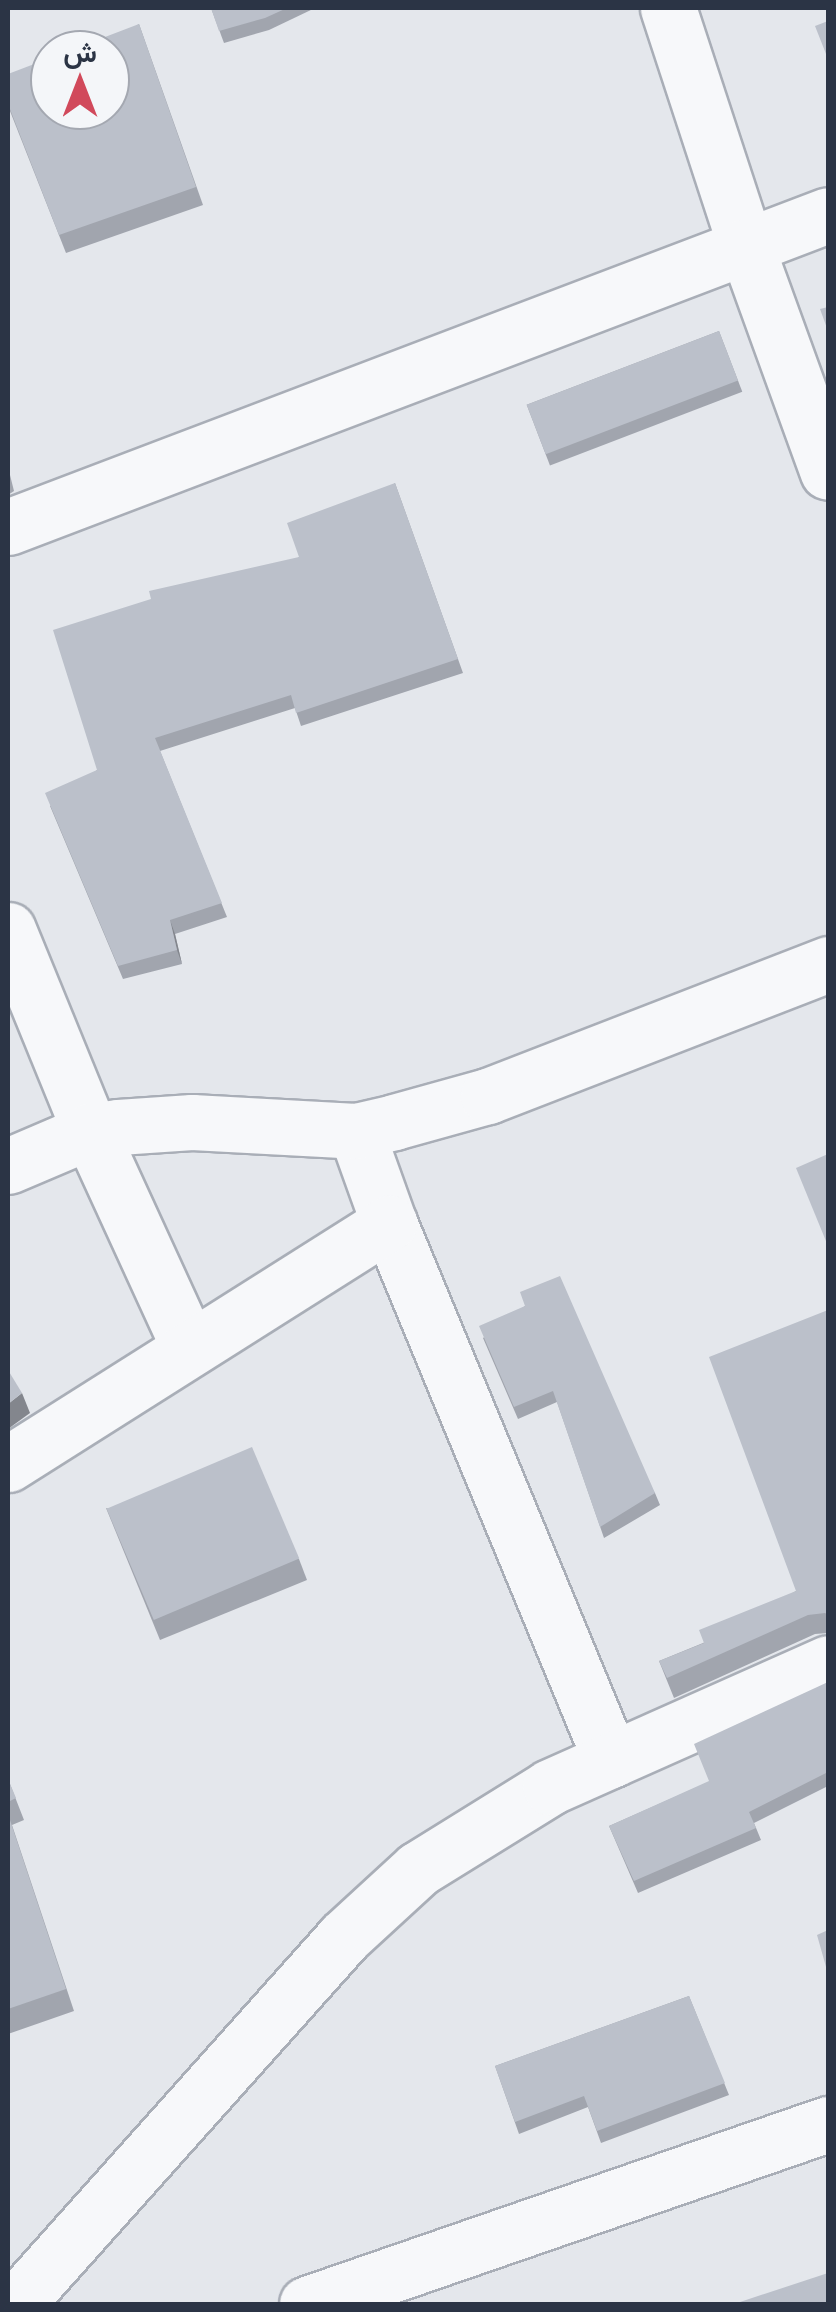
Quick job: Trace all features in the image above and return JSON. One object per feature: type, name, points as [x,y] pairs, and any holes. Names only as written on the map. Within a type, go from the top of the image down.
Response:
[{"type":"street","points":[[668,8],[746,246],[828,472]]},
{"type":"street","points":[[8,527],[828,214]]},
{"type":"street","points":[[8,930],[90,1131],[189,1347]]},
{"type":"street","points":[[8,1166],[90,1131],[192,1122],[356,1131],[488,1096],[828,964]]},
{"type":"street","points":[[356,1131],[389,1223],[611,1760]]},
{"type":"street","points":[[8,1464],[389,1223]]},
{"type":"street","points":[[16,2304],[378,1903],[459,1840],[550,1788],[828,1663]]},
{"type":"street","points":[[307,2304],[828,2124]]},
{"type":"building","points":[[211,8],[287,8],[219,31]]},
{"type":"building","points":[[828,21],[828,59],[815,26]]},
{"type":"building","points":[[139,24],[196,187],[59,235],[8,104],[8,74],[30,66],[30,130],[130,130],[130,30],[123,30]]},
{"type":"building","points":[[828,307],[828,331],[820,309]]},
{"type":"building","points":[[719,331],[738,380],[546,454],[527,405]]},
{"type":"building","points":[[395,483],[458,659],[296,713],[291,695],[155,738],[222,903],[170,920],[177,950],[118,966],[45,793],[97,770],[53,630],[151,599],[149,591],[299,557],[287,523]]},
{"type":"building","points":[[828,1154],[828,1246],[796,1168]]},
{"type":"building","points":[[560,1276],[655,1493],[600,1527],[553,1391],[514,1407],[479,1326],[525,1306],[520,1292]]},
{"type":"building","points":[[828,1310],[828,1615],[808,1615],[667,1678],[659,1661],[704,1643],[699,1630],[796,1591],[709,1357]]},
{"type":"building","points":[[8,1370],[22,1393],[8,1404]]},
{"type":"building","points":[[252,1447],[299,1558],[154,1620],[107,1509]]},
{"type":"building","points":[[828,1682],[828,1772],[749,1812],[756,1828],[634,1881],[609,1826],[709,1781],[694,1744]]},
{"type":"building","points":[[8,1779],[16,1798],[8,1802]]},
{"type":"building","points":[[8,1814],[66,1989],[8,2009]]},
{"type":"building","points":[[828,1930],[828,1974],[817,1935]]},
{"type":"building","points":[[689,1996],[725,2083],[597,2131],[584,2096],[515,2122],[495,2066]]},
{"type":"building","points":[[828,2273],[828,2304],[734,2304]]}]
